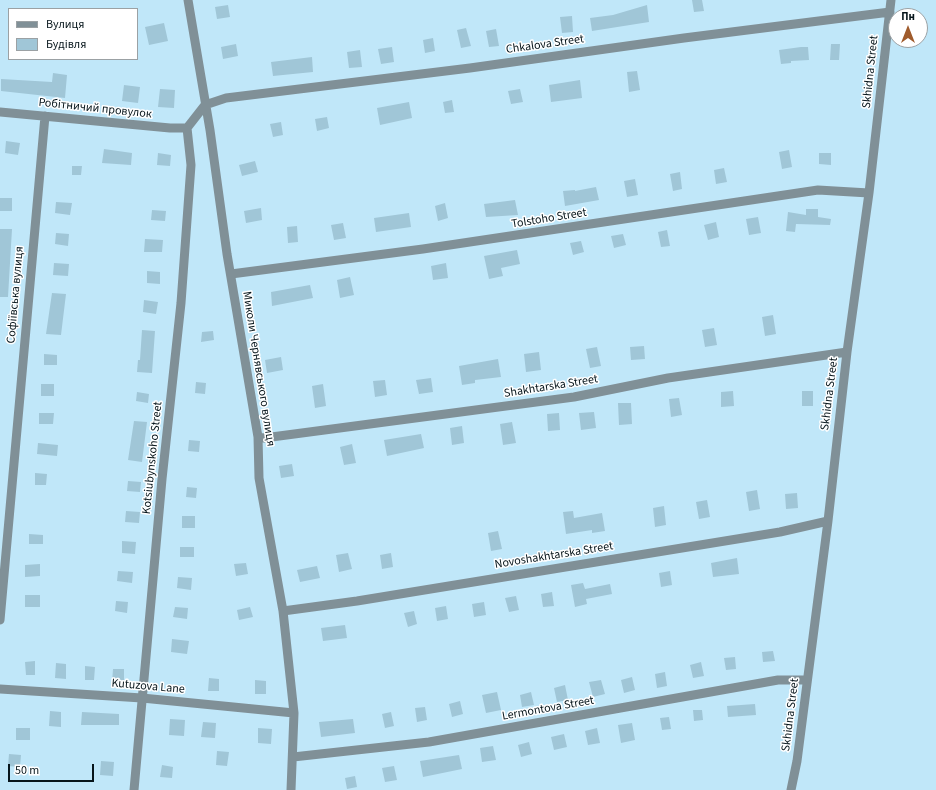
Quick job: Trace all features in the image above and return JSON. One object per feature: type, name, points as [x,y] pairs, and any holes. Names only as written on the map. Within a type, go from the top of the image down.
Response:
[{"type":"street","name":"Миколи Чернявського вулиця","points":[[188,0],[258,437],[259,478],[284,611],[294,713],[291,790]]},
{"type":"street","name":"Chkalova Street","points":[[204,105],[226,98],[470,68],[684,38],[888,12]]},
{"type":"street","name":"Skhidna Street","points":[[792,790],[828,521],[847,352],[869,193],[888,29]]},
{"type":"street","points":[[187,128],[204,105]]},
{"type":"street","name":"Робітничий провулок","points":[[0,112],[170,128],[187,128]]},
{"type":"street","name":"Софіївська вулиця","points":[[0,620],[45,116]]},
{"type":"street","name":"Kotsiubynskoho Street","points":[[134,790],[181,295],[191,165],[187,128]]},
{"type":"street","name":"Tolstoho Street","points":[[231,274],[423,249],[818,190],[869,193]]},
{"type":"street","name":"Shakhtarska Street","points":[[258,437],[264,438],[574,397],[668,378],[847,352]]},
{"type":"street","name":"Novoshakhtarska Street","points":[[284,611],[357,601],[780,532],[828,521]]},
{"type":"street","name":"Lermontova Street","points":[[293,757],[429,742],[778,680],[807,680]]},
{"type":"street","name":"Kutuzova Lane","points":[[0,689],[142,698],[294,713]]},
{"type":"building","points":[[692,0],[702,0],[704,11],[694,12]]},
{"type":"building","points":[[228,5],[230,17],[217,19],[215,7]]},
{"type":"building","points":[[647,5],[649,22],[592,31],[590,18],[613,15]]},
{"type":"building","points":[[572,16],[573,32],[562,33],[560,17]]},
{"type":"building","points":[[164,23],[168,41],[149,45],[145,27]]},
{"type":"building","points":[[466,28],[471,46],[461,48],[457,30]]},
{"type":"building","points":[[496,29],[499,46],[489,47],[486,31]]},
{"type":"building","points":[[433,38],[435,51],[425,53],[423,40]]},
{"type":"building","points":[[236,44],[238,56],[223,59],[221,47]]},
{"type":"building","points":[[831,44],[840,44],[839,60],[830,60]]},
{"type":"building","points":[[392,47],[394,62],[381,64],[378,49]]},
{"type":"building","points":[[808,47],[809,60],[791,61],[791,63],[781,64],[779,50]]},
{"type":"building","points":[[360,50],[362,67],[349,68],[347,52]]},
{"type":"building","points":[[312,57],[313,72],[273,76],[271,62]]},
{"type":"building","points":[[637,71],[640,90],[629,92],[627,72]]},
{"type":"building","points":[[53,73],[67,75],[65,98],[1,91],[1,79],[52,82]]},
{"type":"building","points":[[580,80],[582,98],[551,102],[549,85]]},
{"type":"building","points":[[124,85],[140,87],[138,103],[122,101]]},
{"type":"building","points":[[160,89],[175,90],[174,108],[158,107]]},
{"type":"building","points":[[520,89],[523,102],[511,104],[508,91]]},
{"type":"building","points":[[452,100],[454,112],[445,113],[443,102]]},
{"type":"building","points":[[409,102],[412,118],[380,125],[377,108]]},
{"type":"building","points":[[327,117],[329,128],[317,131],[315,119]]},
{"type":"building","points":[[281,122],[283,135],[273,137],[270,124]]},
{"type":"building","points":[[6,141],[20,143],[18,155],[5,153]]},
{"type":"building","points":[[104,149],[132,153],[131,165],[102,163]]},
{"type":"building","points":[[789,150],[792,167],[782,169],[779,152]]},
{"type":"building","points":[[158,153],[171,155],[170,166],[157,165]]},
{"type":"building","points":[[819,153],[831,153],[831,165],[819,164]]},
{"type":"building","points":[[255,161],[258,172],[242,176],[239,165]]},
{"type":"building","points":[[72,166],[82,166],[81,175],[72,175]]},
{"type":"building","points":[[724,168],[727,182],[716,184],[714,170]]},
{"type":"building","points":[[680,172],[682,189],[673,191],[670,174]]},
{"type":"building","points":[[635,179],[638,195],[627,197],[624,181]]},
{"type":"building","points":[[596,187],[599,200],[565,206],[563,191],[575,191]]},
{"type":"building","points":[[0,198],[12,198],[12,211],[0,211]]},
{"type":"building","points":[[515,200],[518,215],[486,217],[484,204]]},
{"type":"building","points":[[56,202],[72,203],[70,215],[55,213]]},
{"type":"building","points":[[445,203],[448,218],[438,221],[435,206]]},
{"type":"building","points":[[261,208],[262,220],[246,223],[244,211]]},
{"type":"building","points":[[806,209],[818,209],[818,217],[831,219],[830,225],[796,224],[795,232],[786,231],[788,212],[806,215]]},
{"type":"building","points":[[152,210],[166,211],[165,221],[151,220]]},
{"type":"building","points":[[409,213],[411,227],[376,232],[374,218]]},
{"type":"building","points":[[758,217],[761,233],[749,235],[746,219]]},
{"type":"building","points":[[716,222],[719,237],[708,240],[704,225]]},
{"type":"building","points":[[343,223],[346,238],[334,240],[331,225]]},
{"type":"building","points":[[297,226],[298,242],[288,243],[287,227]]},
{"type":"building","points":[[0,229],[12,229],[8,297],[0,297]]},
{"type":"building","points":[[667,230],[670,246],[661,247],[658,232]]},
{"type":"building","points":[[56,233],[69,234],[68,246],[55,244]]},
{"type":"building","points":[[623,234],[626,245],[614,248],[611,236]]},
{"type":"building","points":[[145,239],[163,240],[162,252],[144,252]]},
{"type":"building","points":[[581,241],[584,252],[573,255],[570,243]]},
{"type":"building","points":[[517,250],[520,264],[501,268],[503,276],[489,279],[484,256]]},
{"type":"building","points":[[54,263],[69,264],[68,276],[53,275]]},
{"type":"building","points":[[446,263],[448,278],[433,280],[431,266]]},
{"type":"building","points":[[147,271],[160,272],[160,284],[147,283]]},
{"type":"building","points":[[350,277],[354,295],[340,298],[337,280]]},
{"type":"building","points":[[310,285],[313,298],[272,306],[271,292]]},
{"type":"building","points":[[52,293],[66,294],[61,335],[46,334]]},
{"type":"building","points":[[144,300],[158,302],[156,314],[143,312]]},
{"type":"building","points":[[773,315],[776,334],[765,336],[762,317]]},
{"type":"building","points":[[714,328],[717,345],[705,347],[702,330]]},
{"type":"building","points":[[142,330],[155,331],[152,373],[137,372],[138,360],[140,360]]},
{"type":"building","points":[[213,331],[214,340],[201,342],[202,332]]},
{"type":"building","points":[[644,346],[645,359],[631,360],[630,347]]},
{"type":"building","points":[[597,347],[601,366],[590,368],[586,349]]},
{"type":"building","points":[[539,352],[541,370],[526,372],[524,354]]},
{"type":"building","points":[[44,354],[57,355],[57,365],[44,365]]},
{"type":"building","points":[[281,357],[283,370],[267,373],[265,360]]},
{"type":"building","points":[[498,359],[501,377],[475,380],[475,383],[462,385],[459,366]]},
{"type":"building","points":[[431,378],[433,392],[419,394],[416,380]]},
{"type":"building","points":[[385,380],[387,395],[375,397],[373,381]]},
{"type":"building","points":[[196,382],[206,383],[205,394],[195,393]]},
{"type":"building","points":[[41,384],[54,384],[54,396],[41,396]]},
{"type":"building","points":[[323,384],[326,406],[315,408],[312,386]]},
{"type":"building","points":[[733,391],[734,406],[721,407],[721,392]]},
{"type":"building","points":[[802,391],[813,391],[813,406],[802,406]]},
{"type":"building","points":[[137,392],[149,394],[148,403],[136,401]]},
{"type":"building","points":[[679,398],[682,415],[671,417],[669,399]]},
{"type":"building","points":[[618,403],[631,403],[632,424],[619,425]]},
{"type":"building","points":[[594,412],[596,428],[581,430],[579,413]]},
{"type":"building","points":[[39,413],[54,413],[53,424],[39,424]]},
{"type":"building","points":[[559,413],[560,430],[548,431],[547,414]]},
{"type":"building","points":[[134,421],[147,422],[142,462],[128,460]]},
{"type":"building","points":[[512,422],[516,443],[503,445],[500,424]]},
{"type":"building","points":[[462,426],[464,443],[452,445],[450,428]]},
{"type":"building","points":[[421,434],[424,448],[387,456],[384,440]]},
{"type":"building","points":[[189,440],[200,441],[199,452],[188,451]]},
{"type":"building","points":[[38,443],[58,445],[57,456],[37,454]]},
{"type":"building","points":[[352,444],[356,463],[344,465],[340,447]]},
{"type":"building","points":[[292,464],[294,476],[281,478],[279,466]]},
{"type":"building","points":[[35,473],[47,474],[46,485],[35,485]]},
{"type":"building","points":[[128,481],[141,482],[140,492],[127,491]]},
{"type":"building","points":[[187,487],[197,488],[196,498],[186,497]]},
{"type":"building","points":[[757,490],[760,509],[749,511],[746,492]]},
{"type":"building","points":[[797,493],[798,508],[786,509],[785,494]]},
{"type":"building","points":[[707,500],[710,517],[699,519],[696,502]]},
{"type":"building","points":[[664,506],[666,525],[655,527],[653,508]]},
{"type":"building","points":[[126,511],[140,512],[139,523],[125,522]]},
{"type":"building","points":[[573,511],[574,518],[602,513],[605,531],[592,533],[592,530],[566,534],[563,512]]},
{"type":"building","points":[[182,516],[195,516],[195,528],[182,528]]},
{"type":"building","points":[[498,531],[502,549],[491,551],[488,533]]},
{"type":"building","points":[[29,534],[43,535],[43,544],[29,544]]},
{"type":"building","points":[[122,541],[136,542],[135,554],[122,553]]},
{"type":"building","points":[[180,547],[194,547],[194,557],[180,557]]},
{"type":"building","points":[[348,553],[352,569],[339,572],[336,555]]},
{"type":"building","points":[[391,553],[393,567],[382,569],[380,555]]},
{"type":"building","points":[[737,558],[739,574],[713,577],[711,563]]},
{"type":"building","points":[[246,563],[248,574],[236,576],[234,564]]},
{"type":"building","points":[[40,564],[40,576],[25,577],[25,565]]},
{"type":"building","points":[[317,566],[320,578],[300,582],[297,570]]},
{"type":"building","points":[[118,571],[133,572],[132,583],[117,581]]},
{"type":"building","points":[[670,571],[672,585],[661,587],[659,573]]},
{"type":"building","points":[[178,577],[192,578],[191,590],[177,588]]},
{"type":"building","points":[[583,583],[585,589],[610,584],[612,594],[586,599],[587,604],[575,607],[571,585]]},
{"type":"building","points":[[552,592],[554,606],[543,607],[541,594]]},
{"type":"building","points":[[25,595],[40,595],[40,607],[25,607]]},
{"type":"building","points":[[516,596],[519,610],[509,612],[505,598]]},
{"type":"building","points":[[116,601],[128,602],[127,613],[115,611]]},
{"type":"building","points":[[484,602],[486,615],[474,617],[472,604]]},
{"type":"building","points":[[446,606],[448,619],[437,621],[435,608]]},
{"type":"building","points":[[175,607],[188,608],[187,619],[173,617]]},
{"type":"building","points":[[250,607],[253,617],[239,620],[237,610]]},
{"type":"building","points":[[414,611],[417,624],[408,627],[404,613]]},
{"type":"building","points":[[345,625],[347,638],[323,641],[321,628]]},
{"type":"building","points":[[172,639],[189,641],[187,654],[171,652]]},
{"type":"building","points":[[773,651],[775,661],[763,662],[762,652]]},
{"type":"building","points":[[735,657],[736,669],[726,670],[724,658]]},
{"type":"building","points":[[35,661],[35,675],[26,675],[25,662]]},
{"type":"building","points":[[701,662],[704,676],[693,678],[690,665]]},
{"type":"building","points":[[56,663],[66,664],[66,679],[55,678]]},
{"type":"building","points":[[85,666],[95,667],[94,680],[85,680]]},
{"type":"building","points":[[113,669],[124,669],[124,683],[112,683]]},
{"type":"building","points":[[665,672],[667,686],[657,688],[655,674]]},
{"type":"building","points":[[632,677],[635,690],[624,693],[621,680]]},
{"type":"building","points":[[209,678],[219,679],[219,691],[208,691]]},
{"type":"building","points":[[255,680],[266,681],[266,694],[255,694]]},
{"type":"building","points":[[601,680],[605,694],[593,697],[589,682]]},
{"type":"building","points":[[565,685],[568,700],[557,702],[554,688]]},
{"type":"building","points":[[497,692],[501,710],[486,713],[482,695]]},
{"type":"building","points":[[531,692],[534,705],[522,707],[520,695]]},
{"type":"building","points":[[460,701],[463,714],[452,717],[449,704]]},
{"type":"building","points":[[755,704],[756,715],[728,717],[727,706]]},
{"type":"building","points":[[425,707],[427,720],[417,722],[415,708]]},
{"type":"building","points":[[693,710],[702,710],[703,720],[694,721]]},
{"type":"building","points":[[50,711],[61,712],[61,727],[49,726]]},
{"type":"building","points":[[82,712],[119,714],[119,725],[81,725]]},
{"type":"building","points":[[391,712],[394,726],[385,728],[382,714]]},
{"type":"building","points":[[669,717],[671,729],[662,730],[660,718]]},
{"type":"building","points":[[170,719],[185,720],[184,736],[169,735]]},
{"type":"building","points":[[353,719],[355,733],[321,737],[319,722]]},
{"type":"building","points":[[203,722],[216,723],[215,738],[201,737]]},
{"type":"building","points":[[632,723],[635,740],[621,743],[618,725]]},
{"type":"building","points":[[16,728],[30,728],[30,740],[16,740]]},
{"type":"building","points":[[258,728],[272,729],[271,744],[258,743]]},
{"type":"building","points":[[597,728],[600,743],[588,745],[585,731]]},
{"type":"building","points":[[564,734],[567,747],[554,750],[551,737]]},
{"type":"building","points":[[529,742],[532,754],[521,757],[518,745]]},
{"type":"building","points":[[493,746],[496,760],[482,762],[480,748]]},
{"type":"building","points":[[217,751],[229,752],[227,766],[216,765]]},
{"type":"building","points":[[9,754],[21,755],[20,767],[8,766]]},
{"type":"building","points":[[459,755],[462,769],[423,777],[420,761]]},
{"type":"building","points":[[101,761],[114,762],[113,776],[100,775]]},
{"type":"building","points":[[162,765],[173,767],[172,778],[160,777]]},
{"type":"building","points":[[394,766],[397,780],[385,782],[382,768]]},
{"type":"building","points":[[355,776],[357,787],[347,789],[345,778]]}]
